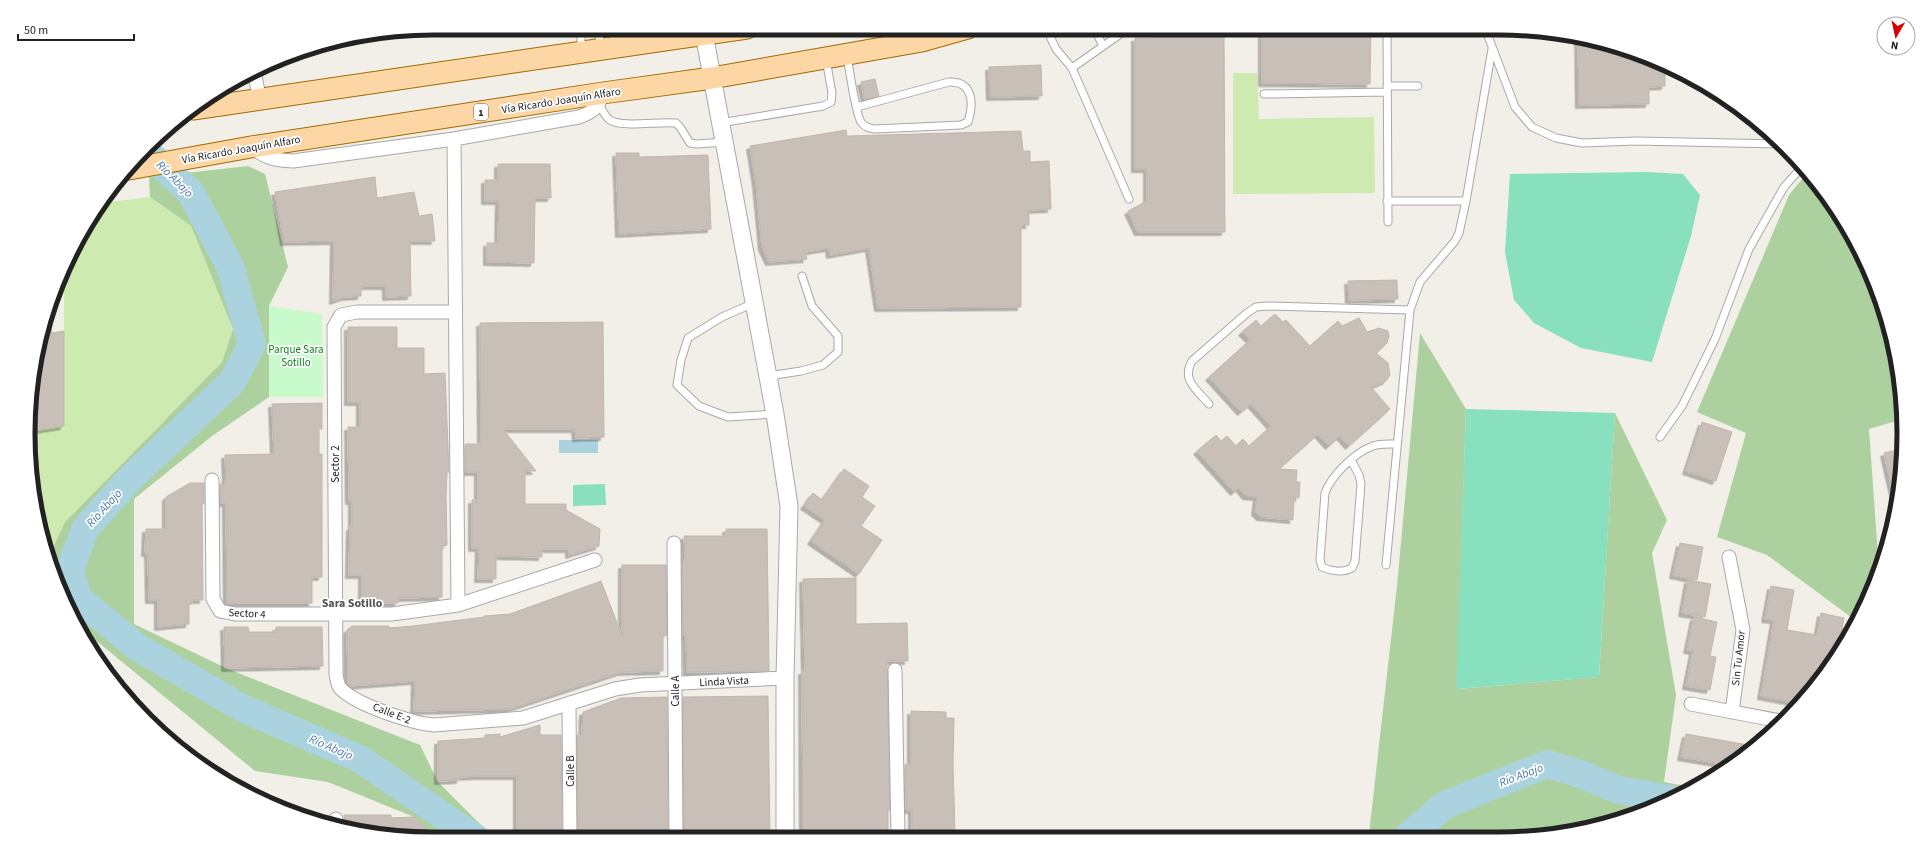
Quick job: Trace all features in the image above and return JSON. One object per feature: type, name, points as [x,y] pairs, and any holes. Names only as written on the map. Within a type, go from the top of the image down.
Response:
[{"type":"main road","points":[[214,101],[226,96],[260,100],[590,50],[623,37],[677,35]]},
{"type":"main road","name":"Vía Ricardo Joaquín Alfaro","points":[[137,168],[251,147],[601,98],[846,55],[922,41],[943,35]]},
{"type":"street","points":[[704,35],[775,414],[789,506],[785,678],[785,832]]},
{"type":"street","points":[[255,77],[260,100]]},
{"type":"street","points":[[251,147],[262,155],[276,160],[293,161],[454,139],[580,117],[591,112],[601,98]]},
{"type":"street","points":[[454,139],[458,605]]},
{"type":"street","name":"Sector 2","points":[[336,614],[334,327],[341,315],[357,312],[455,312]]},
{"type":"street","name":"Sector 4","points":[[212,480],[213,599],[220,611],[235,614],[336,614]]},
{"type":"street","name":"Calle A","points":[[674,543],[676,832]]},
{"type":"street","name":"Sin Tu Amor","points":[[1729,557],[1743,630],[1732,712]]},
{"type":"street","points":[[336,614],[392,614],[458,605],[596,560]]},
{"type":"street","name":"Calle E-2","points":[[336,614],[336,674],[339,688],[350,696],[403,719],[419,724],[434,725],[523,718],[569,703]]},
{"type":"street","points":[[895,670],[898,832]]},
{"type":"street","name":"Linda Vista","points":[[569,703],[615,689],[640,686],[785,678]]},
{"type":"street","name":"Calle B","points":[[569,703],[570,832]]},
{"type":"street","points":[[1690,704],[1776,719]]},
{"type":"lane","points":[[584,35],[590,50]]},
{"type":"lane","points":[[590,50],[596,35]]},
{"type":"lane","points":[[1049,35],[1056,49],[1072,68],[1129,199]]},
{"type":"lane","points":[[1098,35],[1103,46]]},
{"type":"lane","points":[[1072,68],[1119,35]]},
{"type":"lane","points":[[1387,35],[1388,222]]},
{"type":"lane","points":[[1487,35],[1515,107],[1532,127],[1556,138],[1582,143],[1636,141],[1771,144]]},
{"type":"lane","points":[[1386,565],[1410,310],[1420,282],[1455,241],[1462,224],[1492,49]]},
{"type":"lane","points":[[846,55],[857,107],[861,122],[866,128],[875,129],[961,125],[968,122],[970,114],[969,92],[965,85],[957,82],[949,82],[857,107]]},
{"type":"lane","points":[[720,123],[823,106],[831,102],[832,92],[826,58]]},
{"type":"lane","points":[[1264,94],[1387,89],[1418,86]]},
{"type":"lane","points":[[601,98],[605,115],[610,120],[630,123],[676,124],[680,127],[690,143],[697,144],[724,142]]},
{"type":"lane","points":[[1660,437],[1682,406],[1716,339],[1749,250],[1784,187],[1798,171]]},
{"type":"lane","points":[[1387,201],[1466,201]]},
{"type":"lane","points":[[768,376],[801,371],[823,364],[838,352],[838,336],[812,306],[802,276]]},
{"type":"lane","points":[[754,302],[722,317],[688,338],[681,360],[677,385],[699,406],[728,418],[775,414]]},
{"type":"lane","points":[[1209,404],[1190,382],[1187,376],[1188,368],[1192,361],[1247,313],[1256,307],[1267,306],[1410,310]]},
{"type":"lane","points":[[1351,460],[1359,475],[1361,484],[1354,561],[1352,568],[1347,571],[1329,570],[1322,566],[1320,560],[1325,493],[1333,477],[1351,460],[1373,446],[1397,444]]},
{"type":"green space","points":[[1233,73],[1257,73],[1259,119],[1374,117],[1375,193],[1233,194]]},
{"type":"green space","points":[[248,166],[265,174],[288,267],[269,306],[269,397],[212,436],[134,499],[134,624],[228,669],[420,745],[438,782],[488,832],[430,832],[414,817],[328,782],[255,771],[89,635],[76,610],[65,586],[52,549],[65,522],[222,362],[233,329],[191,226],[150,197],[149,177]]},
{"type":"green space","points":[[1646,172],[1683,174],[1700,195],[1691,236],[1652,362],[1581,348],[1534,323],[1514,300],[1505,252],[1510,174]]},
{"type":"green space","points":[[1803,177],[1815,191],[1844,234],[1867,281],[1876,305],[1894,381],[1897,421],[1869,429],[1878,555],[1867,586],[1852,618],[1767,555],[1717,537],[1746,433],[1697,412],[1789,195]]},
{"type":"green space","points":[[150,197],[191,226],[233,329],[222,362],[65,522],[52,549],[38,486],[35,431],[64,426],[64,284],[88,234],[109,202]]},
{"type":"green space","name":"Parque Sara Sotillo","points":[[269,306],[322,314],[323,397],[269,397]]},
{"type":"green space","points":[[1420,333],[1466,409],[1457,689],[1599,677],[1615,413],[1667,520],[1652,553],[1676,695],[1664,782],[1685,786],[1655,800],[1650,798],[1641,804],[1642,806],[1627,811],[1551,829],[1498,832],[1369,832],[1397,586]]},
{"type":"green space","points":[[1466,409],[1615,413],[1599,677],[1456,689]]},
{"type":"green space","points":[[605,484],[606,505],[573,506],[573,485]]},
{"type":"green space","points":[[1650,797],[1656,800],[1642,806],[1641,804]]},
{"type":"water","points":[[559,440],[598,440],[598,453],[559,453]]},
{"type":"building","points":[[1156,35],[1224,35],[1225,232],[1138,232],[1128,211],[1147,201],[1147,169],[1135,169],[1135,38],[1151,38]]},
{"type":"building","points":[[1262,35],[1371,35],[1370,84],[1262,83]]},
{"type":"building","points":[[1578,43],[1627,56],[1665,71],[1665,86],[1649,87],[1649,104],[1579,105]]},
{"type":"building","points":[[1041,65],[1042,96],[990,97],[989,67]]},
{"type":"building","points":[[875,79],[879,96],[865,100],[861,82]]},
{"type":"building","points":[[846,130],[847,136],[1021,131],[1023,151],[1030,151],[1030,162],[1049,161],[1051,209],[1029,210],[1029,225],[1021,225],[1021,307],[878,308],[869,248],[830,255],[829,248],[805,252],[807,259],[769,262],[762,247],[756,183],[750,146]]},
{"type":"building","points":[[616,153],[639,153],[639,157],[708,155],[711,229],[619,234]]},
{"type":"building","points":[[498,164],[550,164],[551,198],[535,198],[534,263],[487,262],[487,243],[498,243],[499,201],[485,201],[485,180],[498,180]]},
{"type":"building","points":[[375,177],[377,198],[414,192],[419,216],[432,214],[435,241],[410,241],[411,296],[386,297],[386,286],[361,286],[361,296],[345,297],[333,301],[334,241],[284,242],[275,192]]},
{"type":"building","points":[[1397,280],[1398,299],[1349,300],[1348,281]]},
{"type":"building","points":[[1275,314],[1283,322],[1286,320],[1310,346],[1338,321],[1342,326],[1359,318],[1367,332],[1379,328],[1388,331],[1389,336],[1387,343],[1376,353],[1388,363],[1390,375],[1386,381],[1371,387],[1390,409],[1349,446],[1340,436],[1329,446],[1318,434],[1279,469],[1297,470],[1296,482],[1300,482],[1299,498],[1294,497],[1293,520],[1260,517],[1255,512],[1257,497],[1246,496],[1239,488],[1234,492],[1197,451],[1216,435],[1221,441],[1227,436],[1236,446],[1243,439],[1249,446],[1271,426],[1251,404],[1241,412],[1209,377],[1250,340],[1242,332],[1256,320],[1261,326]]},
{"type":"building","points":[[603,322],[604,437],[576,438],[575,429],[503,429],[536,471],[525,471],[525,504],[566,504],[566,510],[600,529],[599,546],[569,555],[569,549],[542,549],[542,557],[496,556],[496,579],[478,579],[479,548],[472,548],[472,500],[478,500],[478,472],[465,472],[465,444],[481,444],[480,323]]},
{"type":"building","points":[[51,324],[52,333],[64,331],[64,426],[35,431],[36,410],[39,409],[37,397],[38,381]]},
{"type":"building","points":[[348,327],[397,327],[397,348],[424,348],[424,374],[445,373],[449,472],[447,472],[446,497],[447,545],[442,546],[442,597],[398,598],[398,603],[381,603],[381,598],[362,598],[362,575],[349,575],[352,501],[349,501],[348,427],[360,427],[360,402],[348,402]]},
{"type":"building","points":[[322,403],[322,429],[319,429],[319,454],[322,454],[322,577],[312,577],[312,603],[227,603],[226,503],[220,503],[220,484],[224,484],[226,478],[225,455],[274,454],[272,404]]},
{"type":"building","points":[[1702,422],[1732,432],[1716,481],[1686,471]]},
{"type":"building","points":[[1896,450],[1893,492],[1884,453]]},
{"type":"building","points":[[844,469],[869,486],[862,497],[875,506],[861,526],[882,540],[859,574],[811,541],[825,520],[804,506],[813,493],[822,500]]},
{"type":"building","points":[[190,483],[204,483],[204,504],[202,504],[203,600],[192,600],[192,604],[189,604],[189,624],[158,627],[158,600],[149,600],[148,553],[145,553],[146,529],[166,529],[166,497]]},
{"type":"building","points":[[726,529],[767,529],[769,671],[687,672],[686,635],[683,635],[682,565],[684,565],[685,553],[684,536],[726,536]]},
{"type":"building","points":[[1680,543],[1703,547],[1697,580],[1673,575]]},
{"type":"building","points":[[622,565],[666,565],[667,635],[663,636],[663,671],[621,672],[510,709],[414,711],[415,681],[350,686],[348,684],[347,630],[352,626],[389,626],[389,628],[510,614],[601,581],[622,636]]},
{"type":"building","points":[[856,578],[856,624],[907,623],[908,661],[887,661],[890,810],[888,810],[888,832],[803,832],[802,671],[805,671],[803,579]]},
{"type":"building","points":[[1688,580],[1711,584],[1705,617],[1682,613]]},
{"type":"building","points":[[1771,586],[1794,590],[1787,630],[1817,635],[1821,613],[1844,618],[1841,638],[1815,676],[1792,702],[1761,696],[1774,620],[1765,619]]},
{"type":"building","points":[[1694,617],[1717,622],[1710,656],[1716,657],[1710,690],[1686,686],[1693,651],[1687,650]]},
{"type":"building","points":[[224,627],[248,627],[249,632],[276,632],[276,627],[322,627],[323,666],[225,668]]},
{"type":"building","points":[[768,696],[770,832],[684,832],[683,697]]},
{"type":"building","points":[[667,697],[668,832],[578,832],[577,735],[582,735],[583,712],[621,698]]},
{"type":"building","points":[[911,711],[946,712],[946,718],[954,718],[953,764],[955,832],[912,832],[912,810],[906,810],[905,764],[911,765]]},
{"type":"building","points":[[540,725],[540,735],[561,735],[562,832],[517,832],[517,776],[460,777],[460,780],[438,781],[438,741],[485,738],[485,735],[500,734],[500,737]]},
{"type":"building","points":[[1686,734],[1747,745],[1722,764],[1681,757]]},
{"type":"building","points":[[344,815],[391,815],[391,818],[414,817],[430,832],[381,829],[344,821]]},
{"type":"waterway","name":"Río Abajo","points":[[150,154],[191,193],[230,266],[252,344],[232,382],[129,480],[85,529],[70,570],[78,598],[137,647],[244,709],[360,759],[467,832]]},
{"type":"waterway","name":"Río Abajo","points":[[1413,832],[1445,805],[1547,764],[1578,773],[1619,790],[1661,798]]},
{"type":"district","name":"Sara Sotillo","points":[[352,603]]}]
